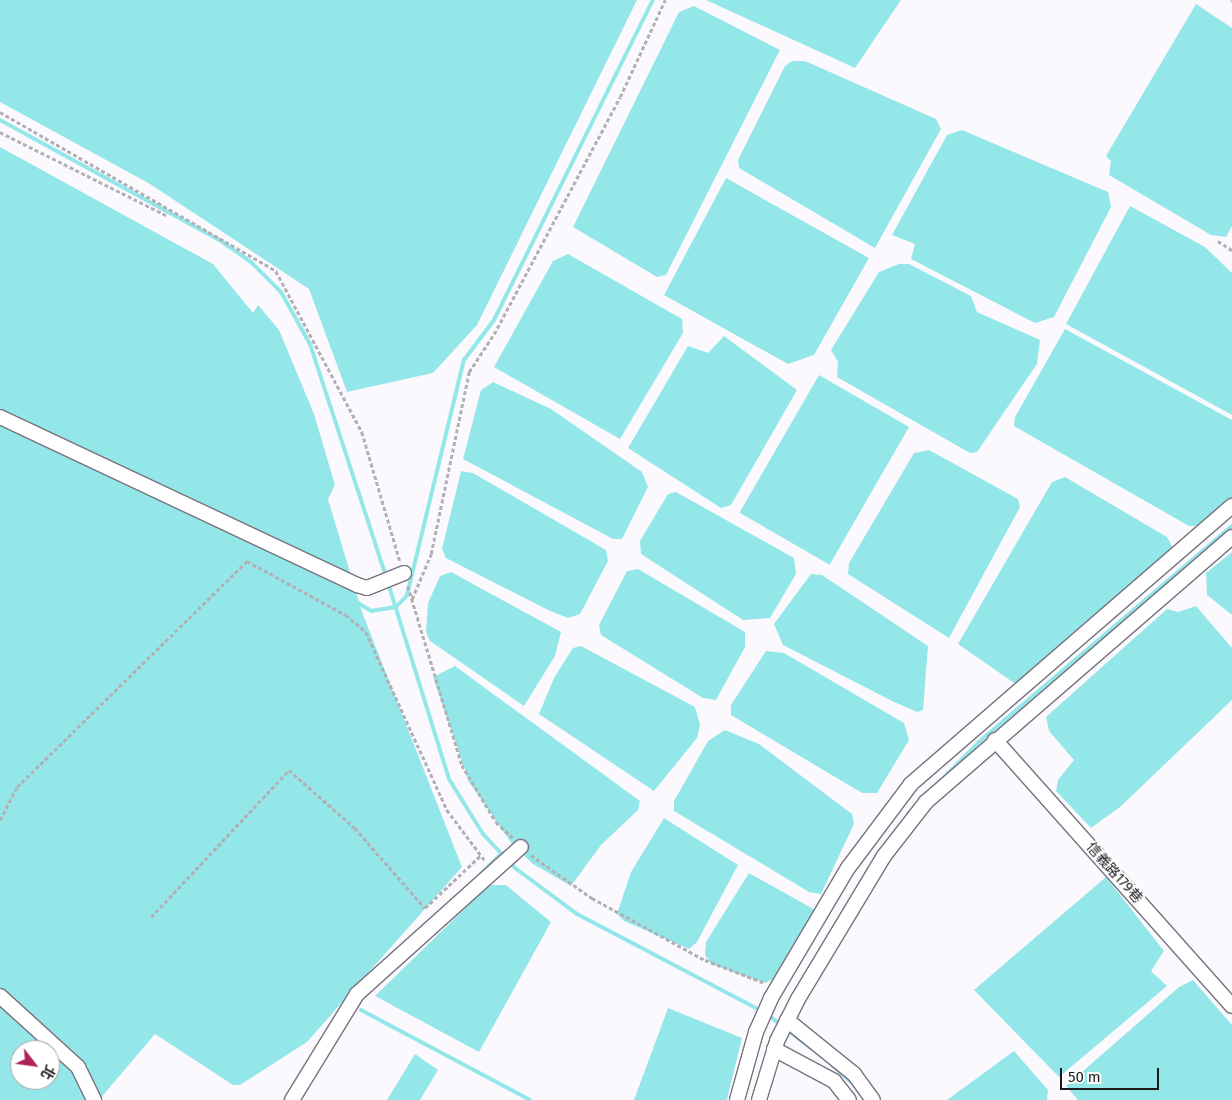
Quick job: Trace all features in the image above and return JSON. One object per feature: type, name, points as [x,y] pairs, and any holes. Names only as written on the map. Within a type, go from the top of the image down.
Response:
[{"type":"street","points":[[0,417],[357,585],[367,588],[404,573]]},
{"type":"street","points":[[736,1100],[771,998],[848,868],[911,784],[1232,506]]},
{"type":"street","points":[[760,1100],[775,1045],[785,1023],[884,856],[926,802],[995,740],[1232,537]]},
{"type":"street","name":"信義路179巷","points":[[995,740],[1232,1006]]},
{"type":"street","points":[[292,1100],[358,994],[492,868],[519,849]]},
{"type":"street","points":[[0,996],[78,1068],[94,1100]]},
{"type":"street","points":[[785,1023],[854,1074],[873,1100]]},
{"type":"street","points":[[775,1045],[834,1081],[849,1100]]},
{"type":"path","points":[[412,600],[431,554],[469,372],[494,334],[620,97],[665,0]]},
{"type":"path","points":[[0,132],[166,215]]},
{"type":"path","points":[[1218,241],[1232,250]]},
{"type":"path","points":[[0,820],[17,787],[247,561],[346,615],[366,632],[447,810],[480,856],[492,868]]},
{"type":"path","points":[[151,917],[289,770],[355,828],[425,908],[480,856]]},
{"type":"water","points":[[0,0],[637,0],[477,325],[433,373],[347,392],[309,289],[150,184],[0,102]]},
{"type":"water","points":[[706,0],[901,0],[855,68]]},
{"type":"water","points":[[1196,4],[1232,28],[1232,226],[1226,237],[1211,235],[1109,175],[1111,161],[1106,156]]},
{"type":"water","points":[[694,6],[780,50],[666,275],[657,277],[573,227],[679,12]]},
{"type":"water","points":[[792,61],[805,61],[936,119],[941,129],[875,248],[739,168],[738,160],[785,66]]},
{"type":"water","points":[[962,130],[1108,192],[1111,207],[1054,317],[1035,323],[911,259],[915,244],[892,235],[947,135]]},
{"type":"water","points":[[0,147],[213,264],[253,313],[258,305],[279,330],[314,414],[335,485],[328,499],[362,612],[462,867],[307,1042],[240,1085],[233,1085],[155,1034],[99,1100],[0,1100]]},
{"type":"water","points":[[726,178],[869,258],[814,355],[788,364],[664,295]]},
{"type":"water","points":[[1130,206],[1205,247],[1232,273],[1232,415],[1066,324]]},
{"type":"water","points":[[568,254],[682,319],[683,333],[620,439],[494,367],[553,261]]},
{"type":"water","points":[[899,264],[909,264],[971,296],[977,312],[1040,340],[1037,364],[977,452],[970,453],[837,377],[838,362],[831,350],[879,272]]},
{"type":"water","points":[[1065,329],[1232,420],[1232,505],[1206,526],[1189,526],[1014,426],[1015,417]]},
{"type":"water","points":[[724,336],[797,390],[731,505],[721,508],[628,448],[688,346],[708,353]]},
{"type":"water","points":[[819,375],[909,427],[830,565],[740,513]]},
{"type":"water","points":[[493,382],[551,409],[642,472],[648,487],[622,539],[613,539],[463,459],[481,390]]},
{"type":"water","points":[[929,450],[1018,499],[1020,507],[949,638],[848,574],[849,563],[914,453]]},
{"type":"water","points":[[461,471],[473,473],[606,550],[608,561],[580,614],[568,618],[548,610],[446,558],[442,549]]},
{"type":"water","points":[[1065,477],[1167,537],[1173,548],[1017,685],[958,644],[1052,482]]},
{"type":"water","points":[[676,492],[794,558],[796,574],[770,618],[743,620],[641,554],[640,541],[668,494]]},
{"type":"water","points":[[1232,552],[1232,615],[1207,595],[1206,573]]},
{"type":"water","points":[[638,569],[745,632],[745,647],[716,700],[703,698],[601,635],[599,625],[627,571]]},
{"type":"water","points":[[451,572],[561,632],[555,656],[524,706],[430,641],[426,632],[428,603],[440,576]]},
{"type":"water","points":[[811,574],[822,575],[928,646],[923,710],[917,712],[892,701],[783,645],[774,624]]},
{"type":"water","points":[[1196,606],[1232,648],[1232,700],[1120,807],[1091,828],[1056,791],[1058,780],[1074,760],[1049,731],[1046,717],[1167,609],[1178,612]]},
{"type":"water","points":[[581,646],[695,707],[700,725],[697,738],[654,791],[539,714],[554,678],[573,648]]},
{"type":"water","points":[[766,651],[784,653],[904,723],[909,740],[877,793],[862,793],[731,715],[731,705]]},
{"type":"water","points":[[455,666],[640,801],[638,810],[601,845],[571,886],[533,864],[512,844],[469,782],[433,677]]},
{"type":"water","points":[[725,730],[759,744],[852,814],[854,824],[821,894],[809,892],[674,811],[674,801],[708,741]]},
{"type":"water","points":[[664,818],[738,865],[697,942],[689,949],[624,921],[617,914],[631,872]]},
{"type":"water","points":[[749,873],[817,911],[776,978],[765,983],[711,964],[705,955],[706,942]]},
{"type":"water","points":[[1106,877],[1164,951],[1151,971],[1167,986],[1059,1077],[974,990]]},
{"type":"water","points":[[489,885],[506,885],[551,922],[479,1052],[375,996]]},
{"type":"water","points":[[1193,980],[1232,1025],[1232,1100],[1078,1100],[1066,1086],[1179,987]]},
{"type":"water","points":[[668,1008],[742,1038],[727,1100],[634,1100]]},
{"type":"water","points":[[1014,1051],[1048,1090],[1047,1100],[947,1100]]},
{"type":"water","points":[[415,1054],[438,1070],[420,1100],[387,1100]]},
{"type":"waterway","points":[[355,601],[371,611],[396,607],[407,595],[464,360],[494,320],[653,0]]},
{"type":"waterway","points":[[0,120],[221,241],[250,261],[281,292],[310,344],[386,576]]},
{"type":"waterway","points":[[908,814],[979,742],[1232,526]]},
{"type":"waterway","points":[[388,583],[449,779],[483,834],[515,868],[577,914],[762,1011]]},
{"type":"waterway","points":[[481,874],[501,854]]},
{"type":"waterway","points":[[361,1010],[530,1100]]},
{"type":"waterway","points":[[768,1015],[812,1049]]},
{"type":"waterway","points":[[833,1066],[854,1084]]}]
